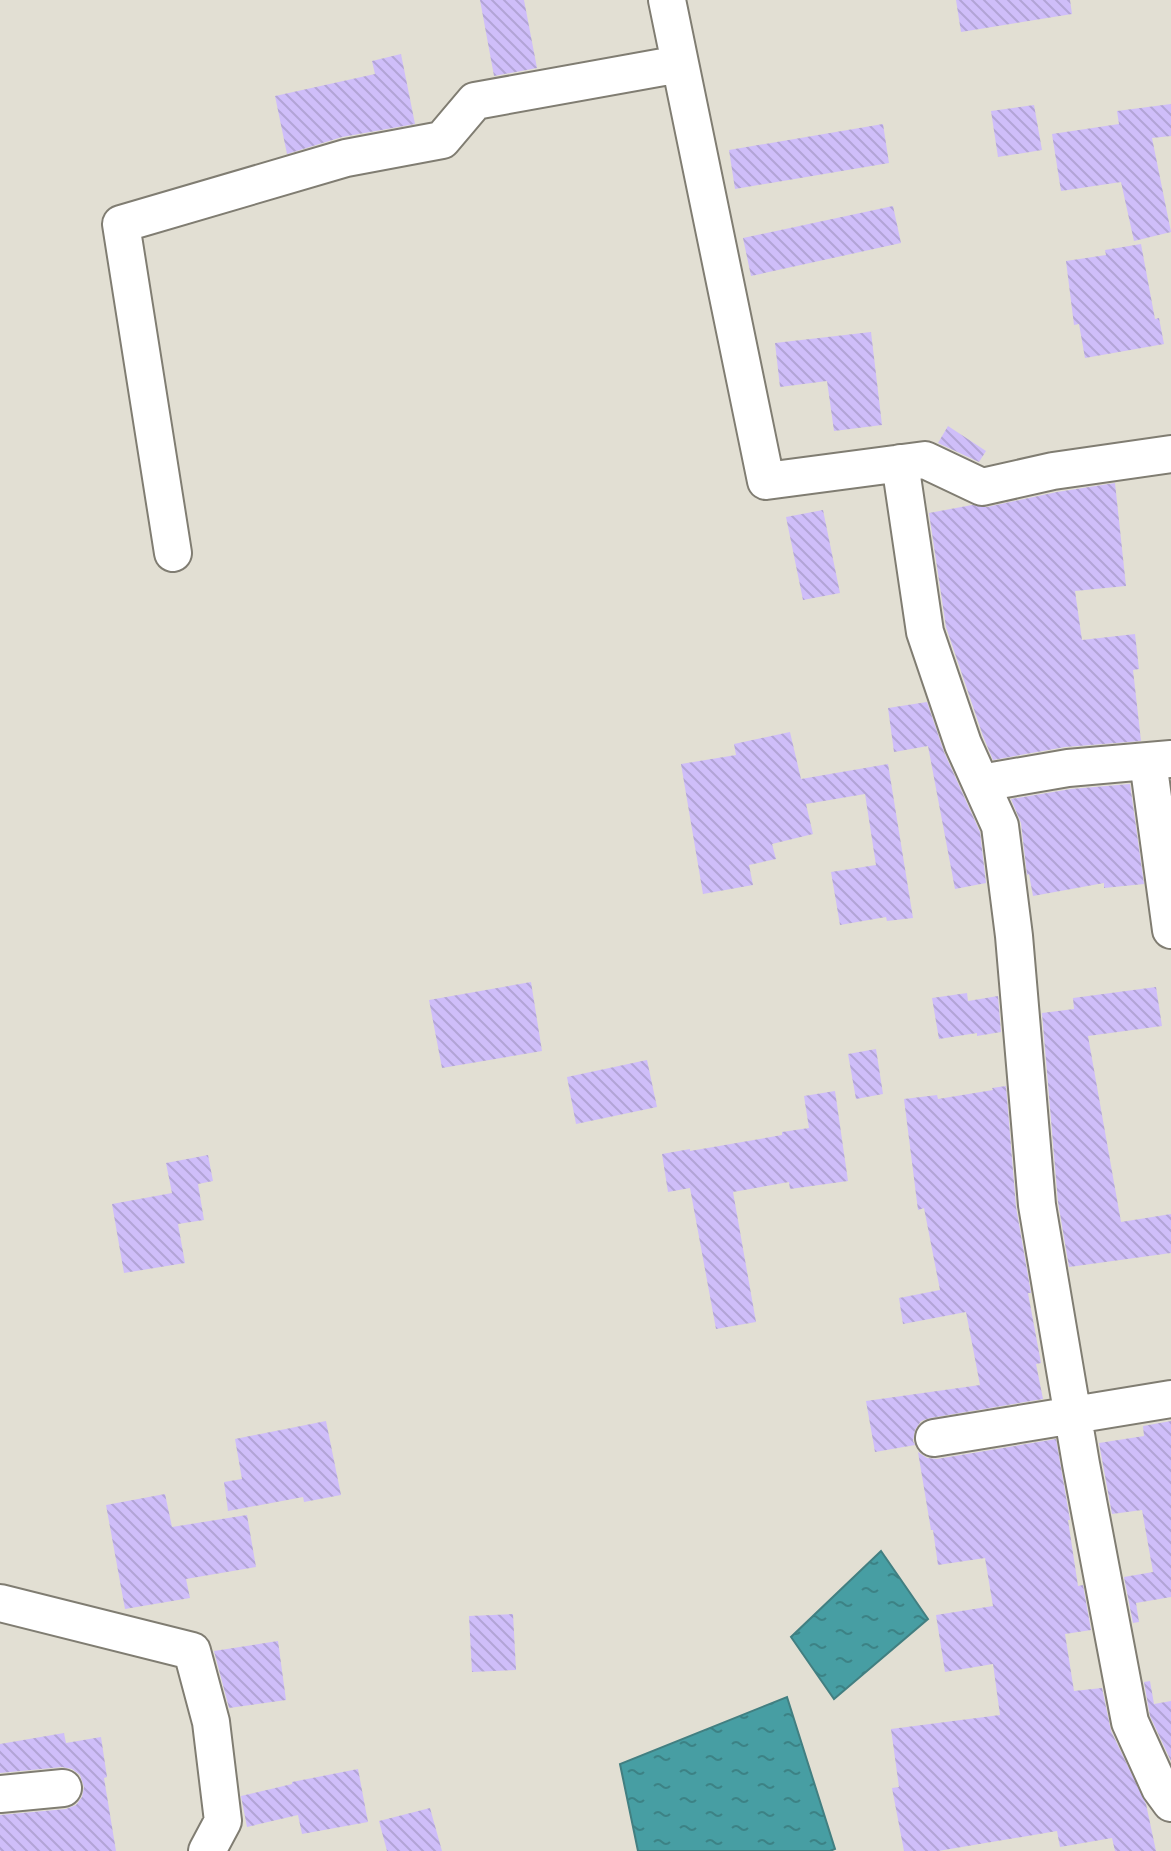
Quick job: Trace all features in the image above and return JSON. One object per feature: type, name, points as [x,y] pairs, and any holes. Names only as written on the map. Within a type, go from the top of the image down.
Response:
[{"type":"street","points":[[667,0],[766,481],[925,460],[982,487],[1053,471],[1171,454]]},
{"type":"street","points":[[173,553],[121,224],[346,158],[442,140],[475,101],[680,64]]},
{"type":"street","points":[[900,463],[925,632],[963,744],[1000,826],[1014,936],[1037,1205],[1073,1415],[1130,1722],[1160,1788],[1171,1803]]},
{"type":"street","points":[[981,783],[1068,768],[1159,760],[1171,930]]},
{"type":"street","points":[[934,1438],[1171,1399]]},
{"type":"street","points":[[0,1603],[192,1651],[211,1722],[223,1821],[207,1851]]},
{"type":"street","points":[[0,1794],[63,1788]]},
{"type":"water","points":[[881,1551],[928,1619],[834,1699],[791,1637]]},
{"type":"water","points":[[787,1697],[835,1849],[638,1851],[620,1764]]},
{"type":"building","points":[[480,0],[524,0],[537,68],[494,76]]},
{"type":"building","points":[[956,0],[1070,0],[1072,14],[961,32]]},
{"type":"building","points":[[401,54],[415,124],[342,137],[287,154],[275,96],[375,74],[372,61]]},
{"type":"building","points":[[1171,104],[1171,136],[1152,138],[1171,232],[1134,241],[1121,182],[1061,191],[1052,134],[1119,124],[1117,111]]},
{"type":"building","points":[[1034,105],[1042,150],[998,157],[991,111]]},
{"type":"building","points":[[883,124],[889,163],[735,189],[729,150]]},
{"type":"building","points":[[893,206],[901,243],[751,276],[743,238]]},
{"type":"building","points":[[1141,244],[1155,319],[1159,318],[1164,344],[1085,358],[1079,324],[1074,325],[1066,261],[1106,255],[1105,250]]},
{"type":"building","points":[[871,332],[882,425],[834,431],[827,381],[780,387],[775,343]]},
{"type":"building","points":[[948,426],[986,451],[979,462],[938,443]]},
{"type":"building","points":[[1115,483],[1126,586],[1075,591],[1082,640],[1135,634],[1139,669],[1133,670],[1141,741],[1065,747],[993,760],[946,627],[929,513],[972,505],[987,507]]},
{"type":"building","points":[[823,510],[840,593],[803,600],[786,517]]},
{"type":"building","points":[[927,702],[944,752],[980,832],[986,883],[955,889],[928,746],[894,752],[888,708]]},
{"type":"building","points":[[790,732],[801,779],[888,764],[913,918],[887,921],[886,917],[840,925],[831,872],[876,865],[865,794],[806,804],[813,834],[772,844],[776,859],[749,865],[753,885],[703,894],[681,764],[736,755],[734,744]]},
{"type":"building","points":[[1130,784],[1144,884],[1104,888],[1104,883],[1033,896],[1027,875],[1021,823],[1011,799],[1071,789]]},
{"type":"building","points":[[531,982],[542,1051],[442,1068],[429,1000]]},
{"type":"building","points":[[1156,987],[1162,1026],[1088,1036],[1121,1222],[1171,1214],[1171,1253],[1069,1267],[1058,1202],[1042,1013],[1074,1009],[1073,998]]},
{"type":"building","points":[[967,993],[968,1001],[998,996],[1001,1032],[939,1039],[932,998]]},
{"type":"building","points":[[876,1049],[883,1094],[856,1099],[848,1054]]},
{"type":"building","points":[[647,1060],[657,1107],[576,1124],[567,1077]]},
{"type":"building","points":[[1006,1086],[1016,1207],[1041,1363],[1036,1364],[1043,1399],[930,1418],[921,1421],[915,1430],[915,1445],[875,1452],[866,1401],[980,1385],[966,1312],[903,1324],[899,1298],[940,1290],[924,1208],[918,1210],[904,1099],[937,1095],[938,1099]]},
{"type":"building","points":[[835,1091],[848,1181],[790,1189],[789,1182],[733,1192],[756,1322],[716,1329],[690,1188],[668,1192],[662,1154],[809,1128],[804,1096]]},
{"type":"building","points":[[208,1155],[213,1181],[198,1184],[204,1220],[178,1224],[185,1263],[124,1273],[112,1204],[172,1193],[166,1163]]},
{"type":"building","points":[[326,1421],[341,1495],[304,1502],[303,1497],[228,1511],[224,1482],[242,1479],[235,1439]]},
{"type":"building","points":[[1171,1421],[1171,1597],[1136,1603],[1139,1622],[1133,1623],[1124,1577],[1153,1572],[1142,1510],[1112,1514],[1099,1443],[1144,1436],[1143,1426]]},
{"type":"building","points":[[1056,1439],[1078,1586],[1083,1585],[1091,1630],[1065,1634],[1074,1691],[1102,1688],[1111,1731],[1146,1804],[1156,1851],[1115,1851],[1112,1838],[1060,1847],[1057,1831],[938,1851],[904,1851],[892,1788],[899,1787],[891,1729],[1000,1715],[993,1664],[945,1672],[936,1615],[993,1606],[985,1558],[938,1565],[918,1452],[927,1458],[937,1459]]},
{"type":"building","points":[[165,1494],[172,1527],[247,1515],[256,1567],[186,1579],[190,1598],[125,1609],[106,1505]]},
{"type":"building","points":[[513,1614],[516,1670],[472,1672],[469,1616]]},
{"type":"building","points":[[278,1641],[286,1700],[229,1708],[214,1651]]},
{"type":"building","points":[[1150,1681],[1154,1704],[1171,1701],[1171,1761],[1150,1716],[1144,1682]]},
{"type":"building","points":[[64,1733],[66,1743],[101,1737],[116,1851],[0,1851],[0,1815],[66,1809],[76,1805],[84,1787],[80,1775],[62,1767],[0,1773],[0,1744]]},
{"type":"building","points":[[358,1769],[368,1822],[302,1834],[298,1815],[247,1827],[241,1796]]},
{"type":"building","points":[[430,1808],[442,1851],[387,1851],[379,1821]]}]
